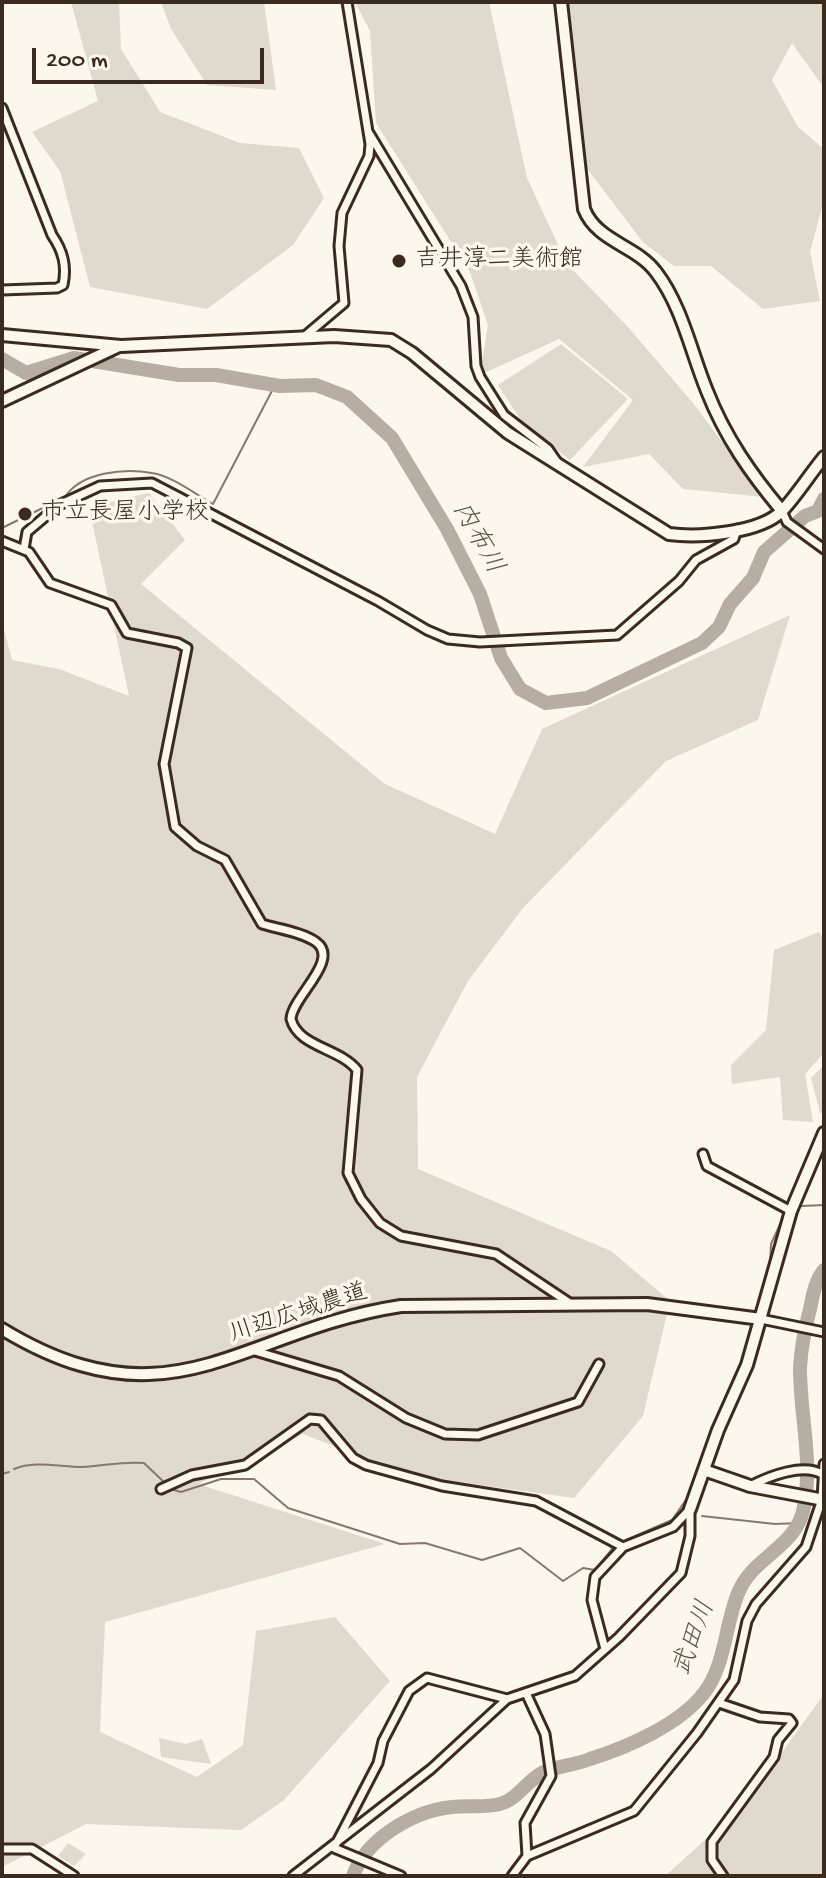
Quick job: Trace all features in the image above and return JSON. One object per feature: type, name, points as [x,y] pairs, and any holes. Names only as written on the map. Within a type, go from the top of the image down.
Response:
[{"type":"street","points":[[304,337],[344,303],[339,246],[342,213],[369,156],[369,133],[347,2]]},
{"type":"street","points":[[561,2],[588,219],[595,229],[636,253],[657,273],[673,301],[726,435],[787,522],[824,549]]},
{"type":"street","points":[[2,108],[52,235],[63,254],[66,275],[63,285],[57,288],[2,290]]},
{"type":"street","points":[[369,133],[424,220],[469,302],[480,377],[504,415],[548,449],[557,462]]},
{"type":"street","points":[[2,335],[121,346],[304,337],[391,340],[412,353],[508,433],[669,534],[694,537],[769,521],[782,511],[824,457]]},
{"type":"street","points":[[2,401],[121,346]]},
{"type":"street","points":[[24,549],[27,532],[59,505],[100,486],[152,483],[427,630],[448,639],[480,642],[617,635],[679,581],[696,560],[734,539],[737,529]]},
{"type":"street","points":[[2,541],[24,549],[50,583],[111,605],[127,633],[178,643],[187,648],[164,764],[174,826],[197,846],[225,860],[262,924],[317,942],[323,952],[320,967],[292,1009],[291,1024],[302,1037],[338,1054],[357,1070],[347,1166],[361,1199],[389,1231],[427,1242],[496,1254],[571,1304]]},
{"type":"street","points":[[293,1876],[334,1848],[431,1769],[507,1699],[575,1676],[681,1573],[690,1536],[690,1509],[761,1319],[791,1211],[824,1133]]},
{"type":"street","points":[[703,1154],[707,1166],[791,1211]]},
{"type":"street","name":"川辺広域農道","points":[[2,1329],[74,1363],[128,1374],[173,1375],[391,1307],[647,1304],[761,1319]]},
{"type":"street","points":[[761,1319],[791,1328],[824,1332]]},
{"type":"street","points":[[255,1351],[339,1376],[425,1428],[462,1436],[495,1431],[533,1415],[578,1402],[599,1364]]},
{"type":"street","points":[[161,1489],[210,1469],[245,1465],[310,1419],[321,1420],[353,1458],[366,1465],[442,1486],[536,1501],[623,1547]]},
{"type":"street","points":[[512,1876],[527,1856],[634,1811],[719,1703],[734,1680],[747,1621],[756,1604],[800,1557],[820,1499],[819,1472],[824,1464]]},
{"type":"street","points":[[704,1470],[750,1486],[820,1499]]},
{"type":"street","points":[[750,1486],[772,1475],[819,1472]]},
{"type":"street","points":[[605,1649],[592,1600],[595,1577],[623,1547],[673,1527],[690,1509]]},
{"type":"street","points":[[334,1848],[378,1763],[383,1741],[409,1691],[427,1678],[507,1699]]},
{"type":"street","points":[[526,1693],[545,1734],[551,1776],[525,1823],[527,1856]]},
{"type":"street","points":[[719,1703],[760,1717],[789,1719],[792,1723],[778,1740],[774,1757],[712,1842],[712,1860],[723,1876]]},
{"type":"street","points":[[334,1848],[401,1876]]},
{"type":"street","points":[[2,1849],[32,1849],[74,1876]]},
{"type":"shaded area","points":[[71,2],[119,2],[121,49],[160,112],[240,143],[299,148],[324,198],[293,245],[207,309],[90,287],[60,171],[32,132],[98,101]]},
{"type":"shaded area","points":[[161,2],[264,2],[276,90],[207,85],[171,29]]},
{"type":"shaded area","points":[[355,2],[489,2],[527,178],[567,264],[628,327],[693,403],[763,497],[683,489],[649,454],[583,467],[633,400],[559,339],[480,375],[488,325],[470,272],[376,123],[370,31]]},
{"type":"shaded area","points":[[564,2],[824,2],[824,88],[792,43],[772,80],[798,127],[824,149],[824,200],[810,252],[820,301],[763,309],[711,266],[674,266],[643,242],[585,166]]},
{"type":"shaded area","points":[[561,344],[628,399],[570,460],[522,422],[498,385]]},
{"type":"shaded area","points":[[149,493],[185,540],[141,584],[385,784],[495,834],[542,729],[790,615],[758,720],[666,761],[523,908],[468,981],[417,1077],[418,1169],[611,1251],[670,1301],[643,1416],[574,1498],[408,1475],[303,1434],[198,1484],[385,1544],[105,1622],[100,1732],[197,1777],[243,1745],[256,1631],[335,1617],[390,1681],[284,1800],[241,1830],[86,1824],[2,1867],[2,623],[12,660],[59,669],[129,696],[89,507]]},
{"type":"shaded area","points":[[819,932],[824,940],[824,1053],[805,1074],[813,1122],[783,1120],[780,1077],[732,1084],[731,1065],[766,1030],[774,950]]},
{"type":"shaded area","points":[[824,1065],[824,1113],[820,1113],[811,1078]]},
{"type":"shaded area","points":[[824,1694],[824,1876],[665,1876],[744,1805]]},
{"type":"shaded area","points":[[159,1738],[186,1744],[202,1739],[211,1764],[161,1757]]},
{"type":"shaded area","points":[[68,1843],[86,1854],[74,1866],[58,1856]]},
{"type":"waterway","name":"内布川","points":[[2,359],[26,373],[74,358],[179,375],[216,375],[280,386],[316,385],[347,397],[392,438],[447,529],[480,594],[501,658],[520,689],[546,703],[587,698],[702,643],[719,627],[730,604],[753,578],[764,552],[805,516],[818,511],[824,499]]},
{"type":"waterway","points":[[2,528],[65,497],[81,482],[116,472],[160,475],[213,504],[275,385]]},
{"type":"waterway","points":[[802,1206],[824,1205]]},
{"type":"waterway","points":[[770,1264],[771,1244],[782,1220]]},
{"type":"waterway","name":"武田川","points":[[353,1876],[368,1850],[407,1821],[437,1810],[506,1802],[544,1772],[605,1754],[652,1734],[681,1715],[704,1693],[717,1670],[739,1591],[754,1569],[793,1532],[804,1507],[807,1472],[801,1361],[813,1293],[824,1270]]},
{"type":"waterway","points":[[740,1369],[745,1356]]},
{"type":"waterway","points":[[704,1450],[719,1415]]},
{"type":"waterway","points":[[14,1469],[39,1464],[82,1467],[144,1463],[166,1484]]},
{"type":"waterway","points":[[2,1474],[9,1472]]},
{"type":"waterway","points":[[171,1489],[181,1492],[221,1479],[254,1479],[288,1508],[400,1544],[425,1543],[482,1560],[520,1548],[563,1581],[583,1568],[595,1570],[613,1548]]},
{"type":"waterway","points":[[626,1540],[672,1520],[690,1494]]},
{"type":"waterway","points":[[702,1516],[775,1524],[800,1523]]},
{"type":"place","name":"吉井淳二美術館","points":[[399,261]]},
{"type":"place","name":"市立長屋小学校","points":[[25,514]]}]
